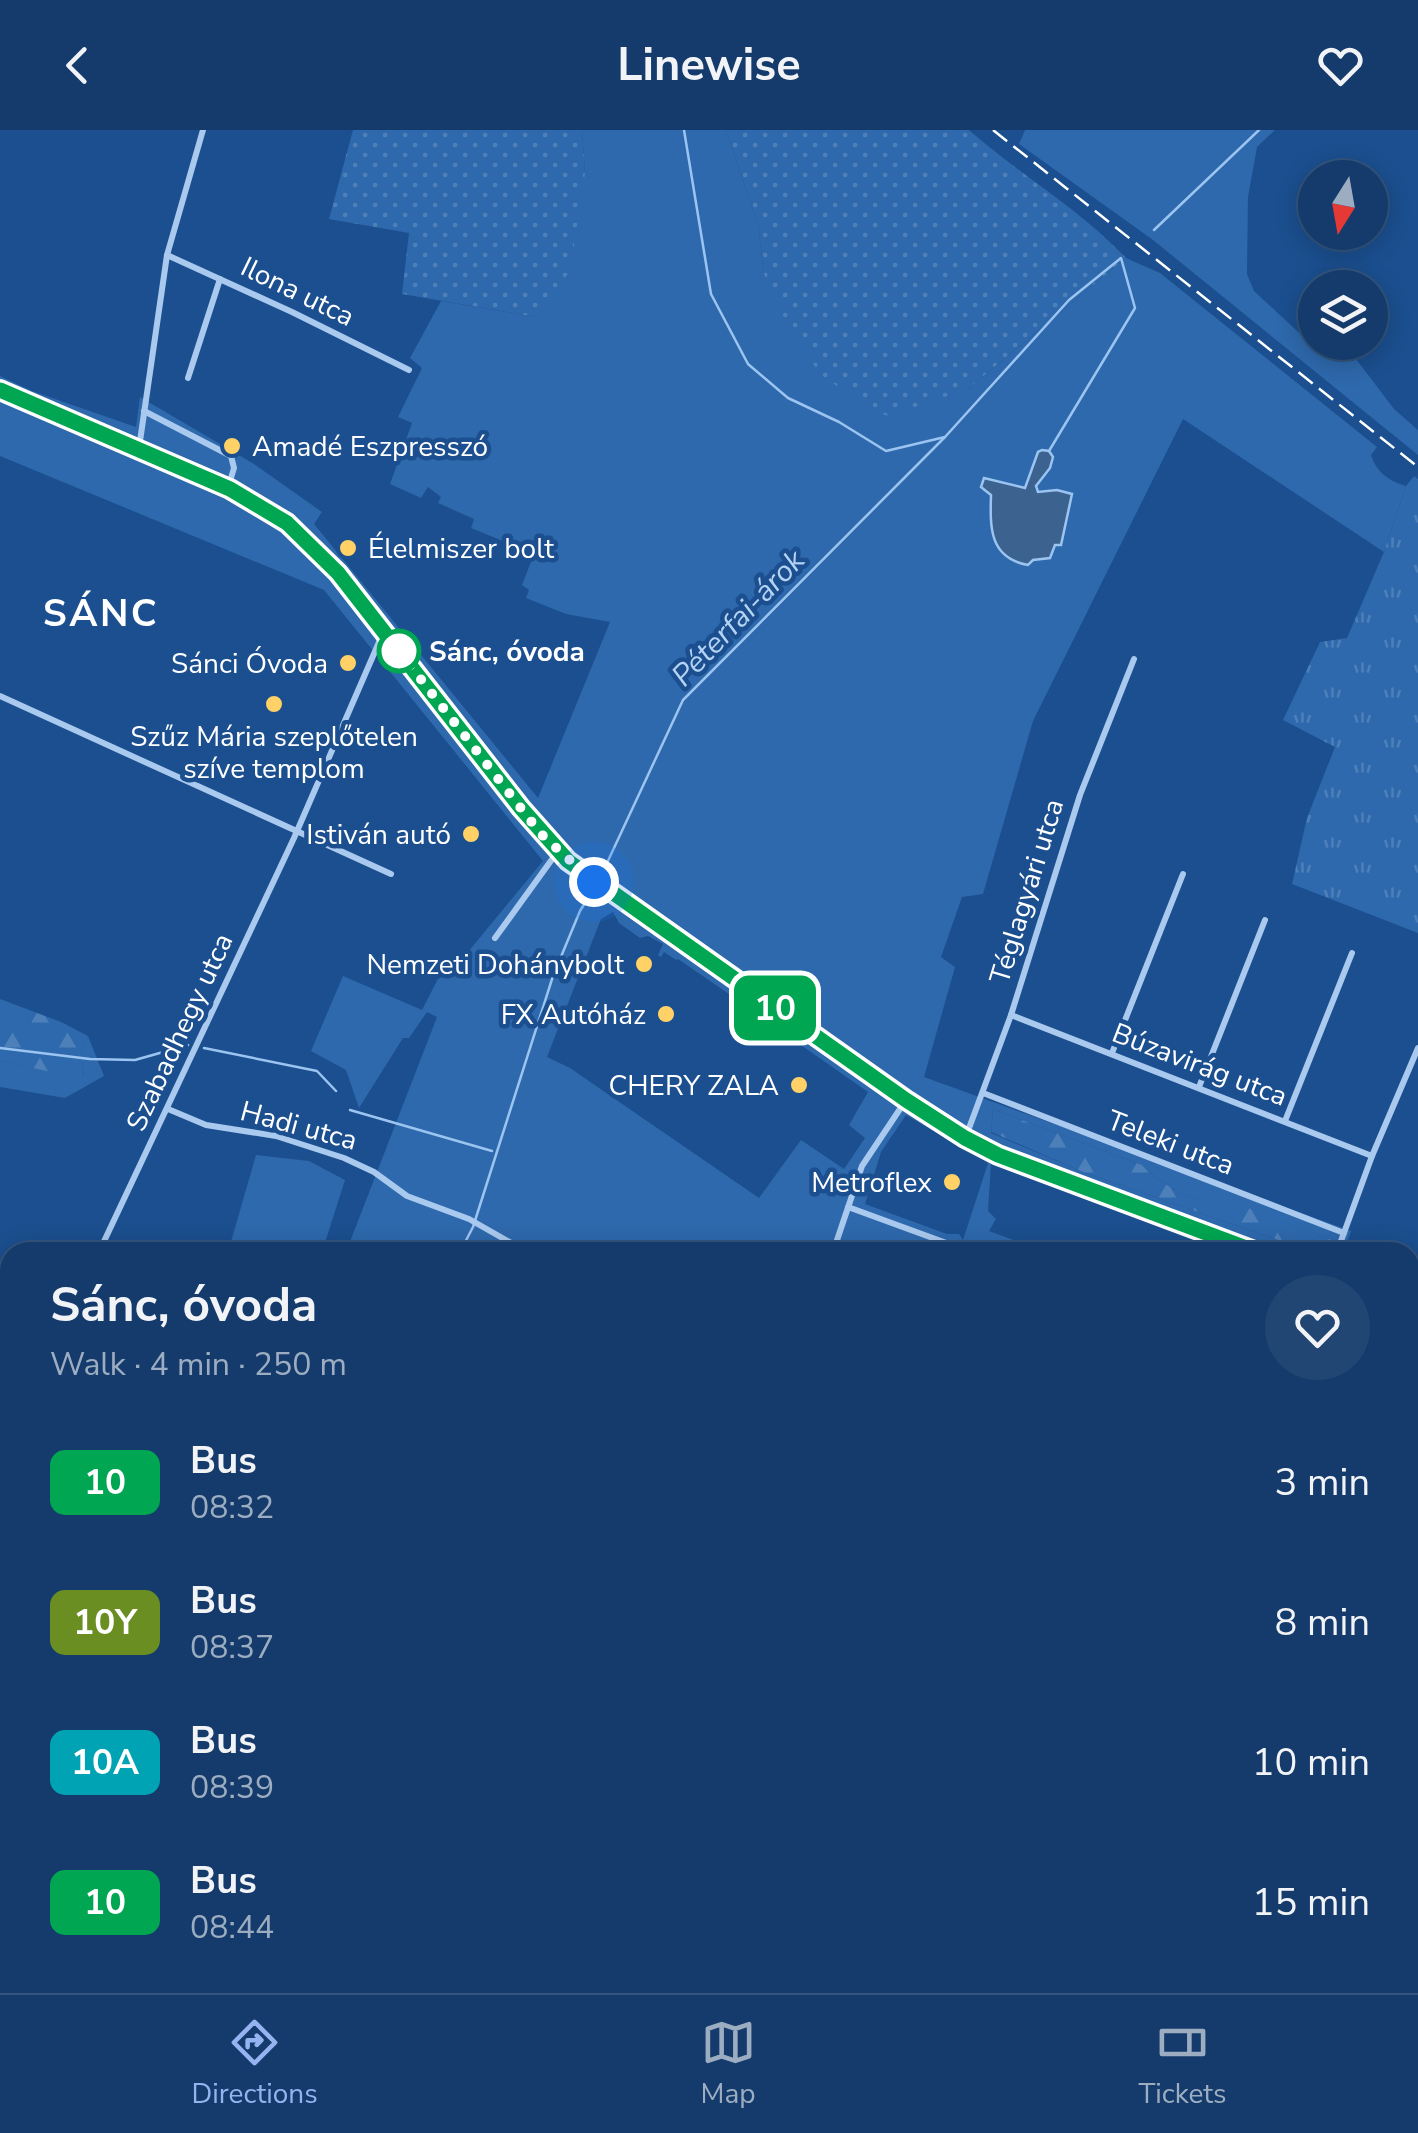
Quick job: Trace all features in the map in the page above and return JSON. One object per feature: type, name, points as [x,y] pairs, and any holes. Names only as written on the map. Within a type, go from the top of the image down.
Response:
[{"type":"main road","points":[[0,390],[228,488],[264,508],[307,540],[558,852],[599,885],[906,1100],[965,1138],[1036,1171],[1231,1242]]},
{"type":"street","points":[[138,448],[167,254],[203,130]]},
{"type":"street","name":"Ilona utca","points":[[167,254],[410,370]]},
{"type":"street","points":[[188,378],[220,279]]},
{"type":"street","points":[[144,411],[230,456],[234,468],[228,488]]},
{"type":"street","name":"Szabadhegy utca","points":[[105,1242],[298,829],[384,632]]},
{"type":"street","name":"Téglagyári utca","points":[[965,1138],[1012,1015],[1080,795],[1134,660]]},
{"type":"street","points":[[0,696],[391,874]]},
{"type":"street","points":[[495,938],[558,852]]},
{"type":"street","points":[[1112,1053],[1183,874]]},
{"type":"street","points":[[1199,1087],[1265,920]]},
{"type":"street","points":[[1284,1121],[1352,953]]},
{"type":"street","name":"Búzavirág utca","points":[[1012,1015],[1372,1156]]},
{"type":"street","points":[[1340,1242],[1418,1048]]},
{"type":"street","name":"Teleki utca","points":[[983,1093],[1344,1233]]},
{"type":"street","points":[[836,1242],[868,1156],[906,1100]]},
{"type":"street","name":"Hadi utca","points":[[168,1109],[206,1125],[276,1136],[344,1158],[374,1172],[407,1196],[482,1225],[510,1242]]},
{"type":"street","points":[[848,1207],[944,1242]]},
{"type":"green space","points":[[353,130],[582,130],[585,174],[570,271],[536,317],[402,294],[409,233],[329,219]]},
{"type":"green space","points":[[582,130],[726,130],[758,225],[764,274],[968,389],[1126,258],[1160,273],[1377,447],[1371,455],[1376,466],[1406,486],[1384,552],[1183,419],[1033,721],[983,894],[962,897],[941,957],[955,967],[924,1077],[1351,1231],[1347,1242],[1331,1242],[1233,1203],[1197,1199],[1161,1181],[1142,1165],[993,1109],[991,1133],[1083,1172],[1283,1242],[1207,1242],[991,1164],[988,1211],[996,1219],[989,1231],[1019,1242],[350,1242],[437,1017],[427,1012],[409,1038],[403,1038],[359,1108],[346,1070],[311,1051],[343,976],[422,1010],[445,965],[454,969],[543,861],[324,590],[0,456],[0,376],[136,427],[140,397],[254,464],[322,512],[314,524],[538,798],[610,622],[566,614],[526,598],[529,590],[522,585],[534,554],[471,528],[474,519],[438,503],[441,497],[428,487],[421,498],[390,484],[412,423],[398,417],[422,368],[410,358],[441,301],[536,317],[585,174]],"holes":[[[613,912],[619,923],[640,938],[648,936],[663,944],[658,955],[661,957],[664,952],[678,959],[787,1034],[783,1041],[798,1043],[868,1092],[849,1125],[865,1138],[844,1169],[801,1140],[759,1198],[570,1068],[547,1057],[601,919]],[[906,1115],[988,1163],[963,1240],[959,1234],[947,1234],[865,1204],[881,1152]]]},
{"type":"green space","points":[[726,130],[969,130],[1089,223],[1126,258],[968,389],[888,416],[867,408],[819,373],[782,314],[764,274],[758,225]]},
{"type":"green space","points":[[1025,130],[1275,130],[1257,147],[1248,197],[1247,274],[1254,291],[1298,332],[1298,358],[1153,240],[1019,144]]},
{"type":"green space","points":[[1301,360],[1357,360],[1394,409],[1418,430],[1418,455]]},
{"type":"green space","points":[[1414,476],[1418,479],[1418,933],[1292,884],[1307,818],[1335,747],[1283,720],[1320,642],[1347,638],[1384,552],[1406,486]]},
{"type":"green space","points":[[0,999],[88,1036],[81,1052],[84,1079],[0,1061]]},
{"type":"green space","points":[[88,1036],[104,1076],[65,1098],[0,1087],[0,1061],[84,1078],[81,1052]]},
{"type":"green space","points":[[993,1109],[1142,1165],[1172,1188],[1197,1199],[1233,1202],[1332,1240],[1283,1242],[1083,1172],[991,1132]]},
{"type":"green space","points":[[256,1155],[309,1161],[345,1180],[325,1242],[231,1242]]},
{"type":"shaded area","points":[[1042,450],[1053,457],[1036,486],[1038,492],[1057,490],[1072,494],[1061,545],[1055,545],[1050,558],[1033,560],[1028,565],[1006,556],[999,548],[992,529],[991,495],[981,487],[984,478],[1025,488]]},
{"type":"waterway","name":"Péterfai-árok","points":[[684,130],[711,294],[748,364],[788,398],[839,422],[886,451],[945,437],[1069,300],[1121,258],[1135,308],[1049,451]]},
{"type":"waterway","points":[[1154,230],[1259,130]]},
{"type":"waterway","name":"Péterfai-árok","points":[[600,878],[683,700],[945,437]]},
{"type":"waterway","name":"Péterfai-árok","points":[[465,1242],[553,976],[580,911],[596,885]]},
{"type":"waterway","points":[[0,1048],[135,1060],[188,1045]]},
{"type":"waterway","points":[[204,1048],[317,1071],[336,1091]]},
{"type":"waterway","points":[[350,1110],[492,1151]]},
{"type":"railway","points":[[993,130],[1418,467]]},
{"type":"bus line","name":"10","points":[[0,390],[230,489],[287,523],[338,573],[541,834],[568,861],[906,1100],[998,1155],[1230,1242]]},
{"type":"place","name":"Amadé Eszpresszó","points":[[232,446]]},
{"type":"place","name":"Élelmiszer bolt","points":[[348,548]]},
{"type":"place","name":"Sánc, óvoda","points":[[399,651]]},
{"type":"place","name":"Sánci Óvoda","points":[[348,663]]},
{"type":"place","name":"Szűz Mária szeplőtelen szíve templom","points":[[274,704]]},
{"type":"place","name":"Istiván autó","points":[[471,834]]},
{"type":"place","name":"Nemzeti Dohánybolt","points":[[644,964]]},
{"type":"place","name":"FX Autóház","points":[[666,1014]]},
{"type":"place","name":"CHERY ZALA","points":[[799,1085]]},
{"type":"place","name":"Metroflex","points":[[952,1182]]},
{"type":"district","name":"SÁNC","points":[[101,613]]},
{"type":"route","points":[[399,651],[541,834],[594,882]]}]
